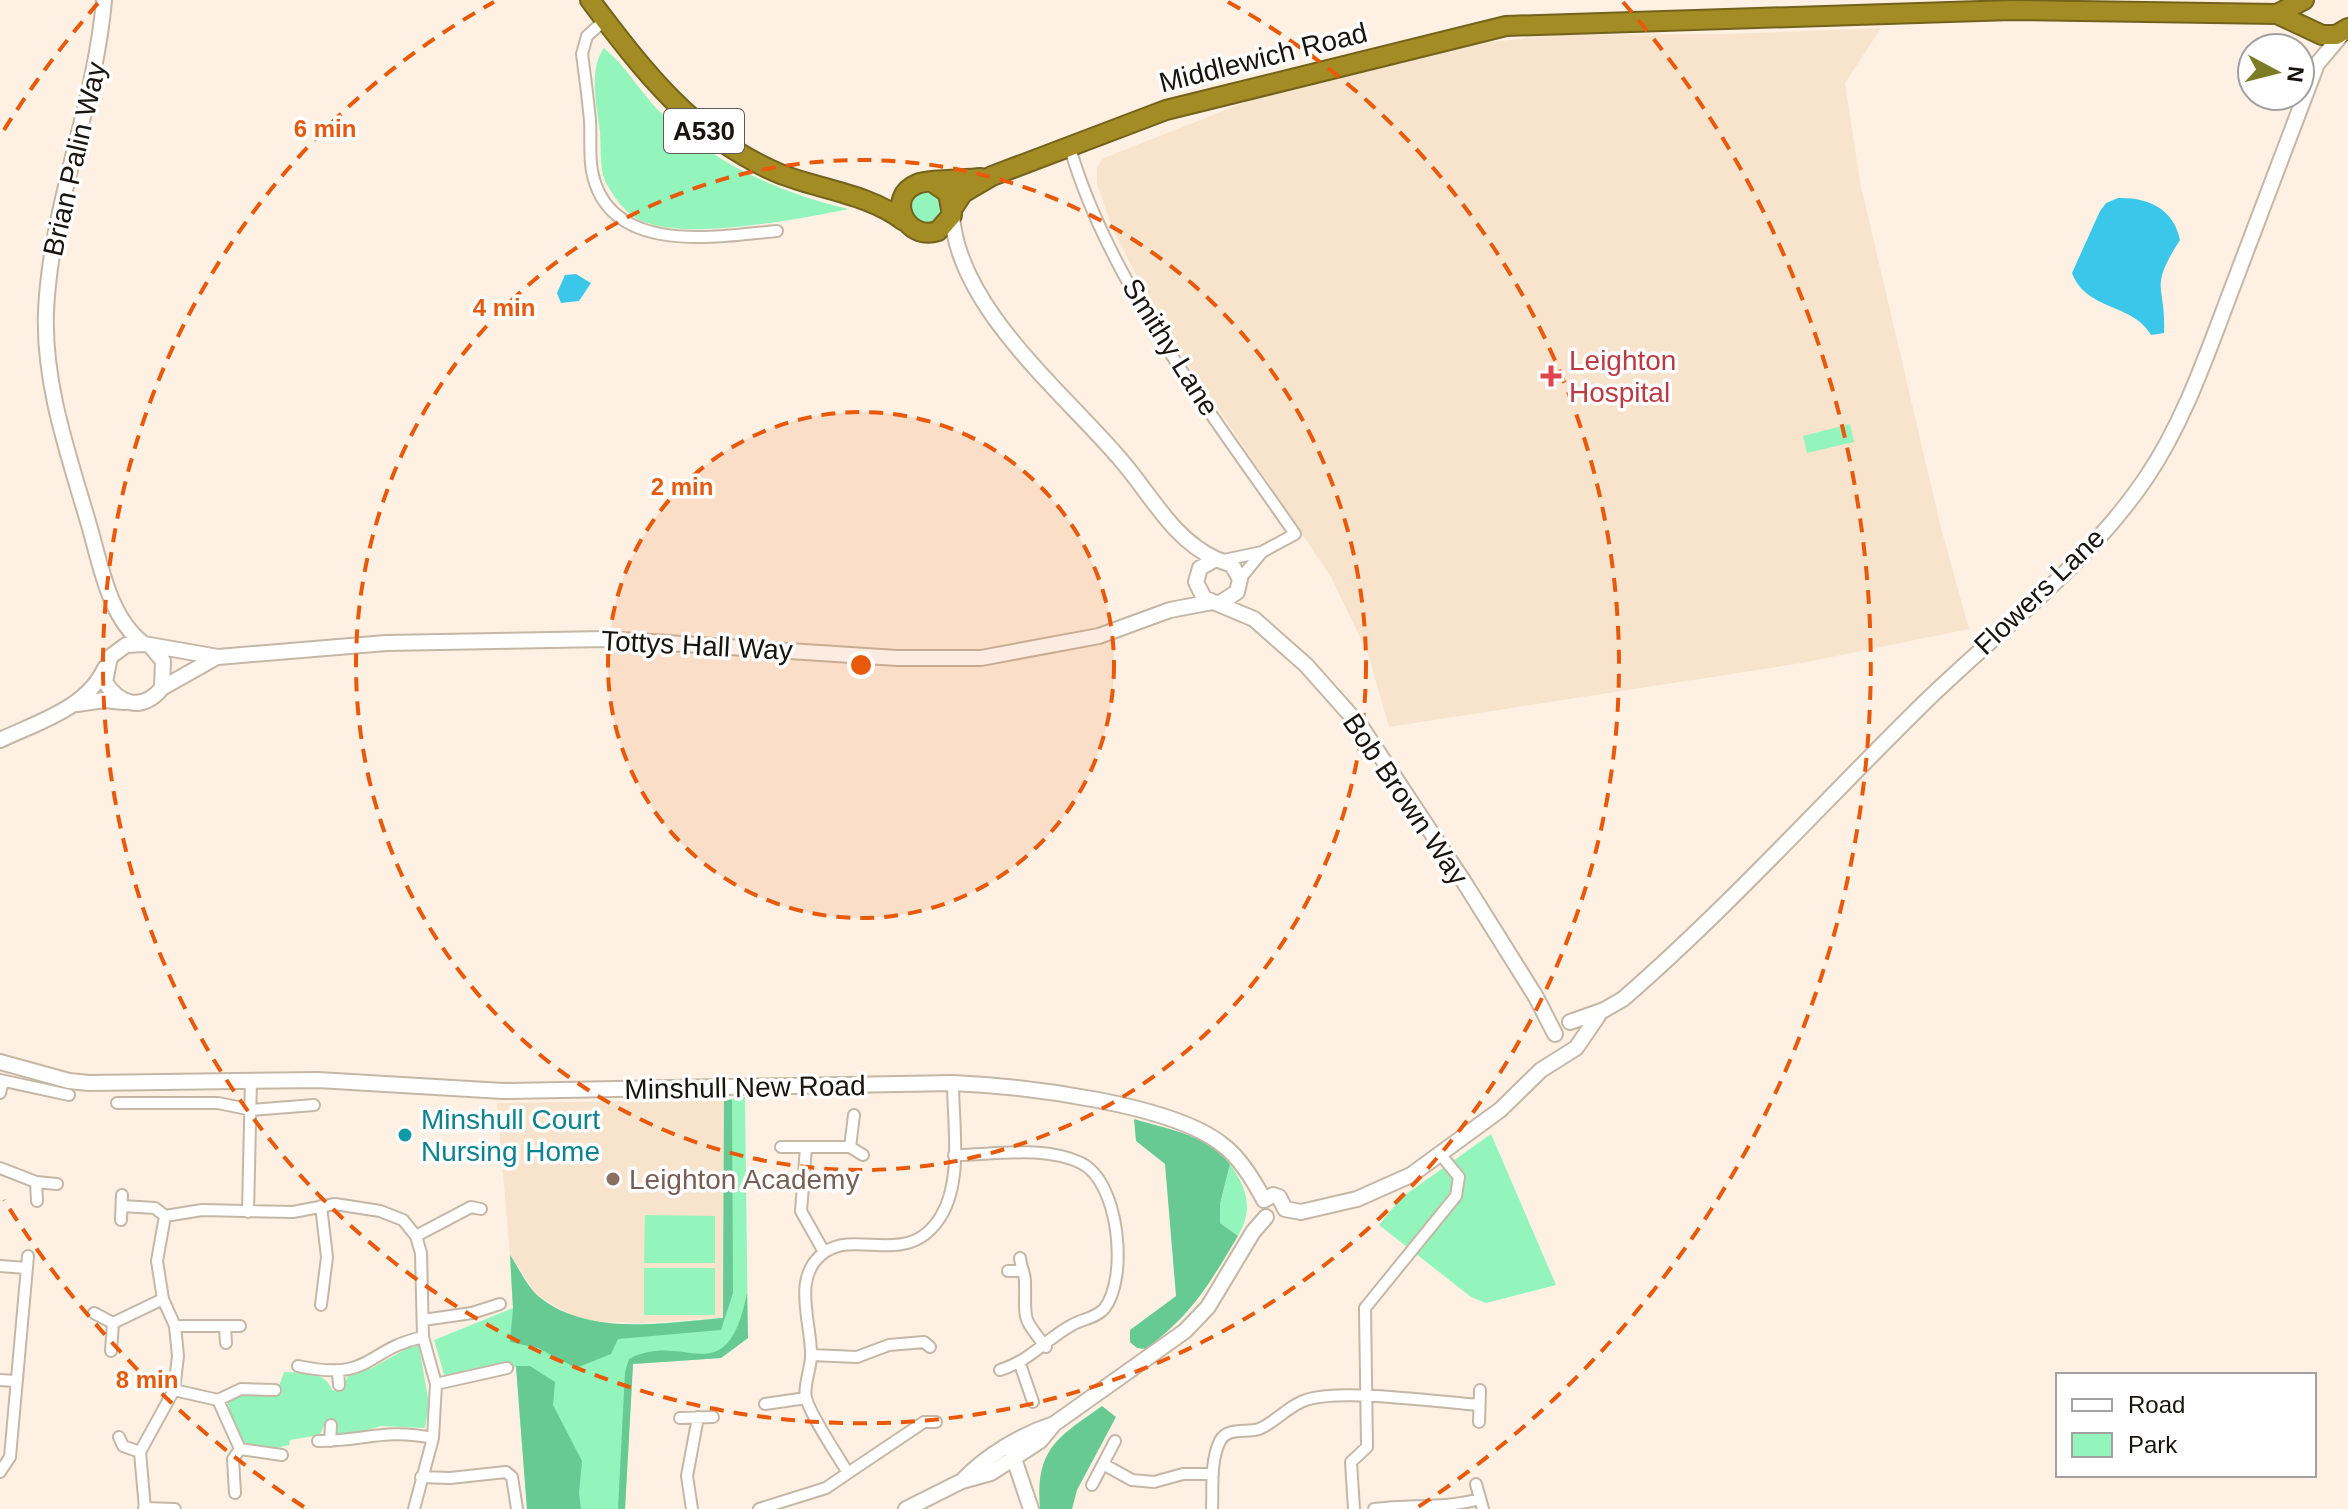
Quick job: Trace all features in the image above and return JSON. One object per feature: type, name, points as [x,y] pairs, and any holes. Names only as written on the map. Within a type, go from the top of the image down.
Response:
[{"type":"highway","name":"A530","points":[[590,0],[663,93],[717,141],[778,173],[862,198],[904,221]]},
{"type":"highway","name":"Middlewich Road","points":[[2277,14],[2305,0]]},
{"type":"highway","points":[[2305,0],[2303,14],[2309,28],[2322,35],[2336,35],[2348,28]]},
{"type":"highway","name":"Middlewich Road","points":[[952,212],[963,193],[992,176],[1166,110],[1506,26],[2012,10],[2277,14],[2309,28]]},
{"type":"highway","name":"Middlewich Road","points":[[932,182],[992,176]]},
{"type":"highway","points":[[932,182],[948,193],[952,212],[943,228],[928,234],[914,230],[904,221],[901,205],[906,193],[916,184],[932,182]]},
{"type":"highway","name":"A530","points":[[862,198],[906,193]]},
{"type":"street","name":"Brian Palin Way","points":[[104,0],[96,69],[59,210],[46,313],[48,359],[56,405],[111,597],[122,623],[148,646]]},
{"type":"street","points":[[605,20],[584,41],[582,54],[591,169],[604,200],[634,225],[660,234],[689,239],[777,231]]},
{"type":"street","points":[[2309,28],[2316,45],[2317,64]]},
{"type":"street","name":"Flowers Lane","points":[[1582,1036],[1604,1010],[1640,984],[1763,868],[1858,767],[2049,586],[2103,530],[2146,478],[2178,419],[2211,344],[2317,64],[2348,28]]},
{"type":"street","name":"Smithy Lane","points":[[1070,148],[1079,180],[1131,286],[1210,411],[1295,534],[1262,552]]},
{"type":"street","points":[[952,212],[962,259],[989,310],[1052,387],[1120,459],[1184,541],[1198,591],[1216,603],[1230,599],[1262,552]]},
{"type":"street","points":[[928,234],[942,241],[962,259]]},
{"type":"street","points":[[1184,541],[1232,565],[1239,582]]},
{"type":"street","points":[[1196,579],[1200,568],[1220,560],[1262,552]]},
{"type":"street","name":"Tottys Hall Way","points":[[1170,610],[1196,579]]},
{"type":"street","name":"Bob Brown Way","points":[[1239,582],[1254,619]]},
{"type":"street","name":"Brian Palin Way","points":[[108,661],[116,631],[111,597]]},
{"type":"street","name":"Tottys Hall Way","points":[[148,646],[218,657],[386,643],[606,639],[897,658],[981,658],[1099,636],[1170,610],[1216,603]]},
{"type":"street","name":"Bob Brown Way","points":[[1216,603],[1254,619],[1306,665],[1378,750],[1536,997],[1555,1036]]},
{"type":"street","points":[[0,740],[73,705],[99,682],[108,661],[126,645],[148,646],[163,661],[162,688],[148,701],[129,703],[104,700],[73,705]]},
{"type":"street","name":"Tottys Hall Way","points":[[162,688],[218,657]]},
{"type":"street","points":[[108,661],[105,682],[112,694],[129,703]]},
{"type":"street","name":"Bob Brown Way","points":[[1536,997],[1568,1022]]},
{"type":"street","name":"Flowers Lane","points":[[1568,1022],[1604,1010]]},
{"type":"street","points":[[1285,1209],[1301,1212],[1357,1199],[1411,1175],[1500,1110],[1541,1070],[1578,1046],[1582,1036],[1578,1027],[1568,1022],[1555,1036],[1541,1070]]},
{"type":"street","points":[[1555,1036],[1559,1046],[1569,1050]]},
{"type":"street","name":"Minshull New Road","points":[[0,1062],[69,1081],[89,1083],[251,1079],[503,1091],[953,1083],[1066,1094],[1173,1121],[1223,1145],[1235,1156],[1264,1200]]},
{"type":"street","points":[[248,1212],[251,1079]]},
{"type":"street","points":[[0,1093],[2,1080],[69,1095]]},
{"type":"street","points":[[848,1473],[806,1398],[811,1355],[804,1304],[806,1285],[813,1265],[824,1252],[844,1246],[902,1245],[934,1225],[947,1204],[954,1155],[953,1083]]},
{"type":"street","points":[[123,1106],[218,1103],[252,1110],[292,1112],[314,1105]]},
{"type":"street","points":[[850,1147],[854,1115]]},
{"type":"street","points":[[781,1147],[850,1147],[863,1155]]},
{"type":"street","points":[[806,1148],[801,1211],[824,1252]]},
{"type":"street","points":[[1354,1509],[1351,1462],[1367,1447],[1365,1308],[1456,1196],[1460,1187],[1459,1177],[1440,1154]]},
{"type":"street","points":[[954,1155],[1055,1155],[1082,1163],[1105,1188],[1119,1247],[1112,1296],[1100,1313],[1071,1325],[1020,1364],[1000,1370]]},
{"type":"street","points":[[0,1168],[36,1182],[57,1184]]},
{"type":"street","points":[[36,1182],[37,1201]]},
{"type":"street","points":[[1266,1217],[1262,1208],[1264,1200],[1273,1195],[1279,1197],[1285,1209]]},
{"type":"street","points":[[121,1220],[122,1201],[155,1208],[165,1216]]},
{"type":"street","points":[[416,1236],[474,1204]]},
{"type":"street","points":[[165,1216],[179,1212],[293,1212],[321,1206],[349,1205],[380,1211],[403,1220],[416,1236],[421,1253],[423,1337],[436,1384],[433,1438],[414,1509]]},
{"type":"street","points":[[321,1206],[327,1238],[321,1305]]},
{"type":"street","points":[[1266,1217],[1277,1218],[1285,1209]]},
{"type":"street","points":[[165,1216],[157,1252],[163,1299],[175,1326],[178,1356],[174,1390],[140,1452],[145,1508],[175,1509]]},
{"type":"street","points":[[906,1509],[962,1481],[978,1464],[1012,1452],[1034,1430],[1054,1424],[1192,1325],[1208,1307],[1253,1232],[1266,1217]]},
{"type":"street","points":[[0,1472],[10,1457],[28,1256]]},
{"type":"street","points":[[1020,1258],[1021,1271],[1026,1278],[1023,1310],[1026,1323],[1046,1347]]},
{"type":"street","points":[[0,1266],[26,1268]]},
{"type":"street","points":[[1008,1271],[1021,1271]]},
{"type":"street","points":[[113,1323],[163,1299]]},
{"type":"street","points":[[423,1320],[472,1313],[500,1304]]},
{"type":"street","points":[[94,1313],[113,1323]]},
{"type":"street","points":[[111,1351],[113,1323]]},
{"type":"street","points":[[175,1326],[240,1326]]},
{"type":"street","points":[[225,1327],[226,1343]]},
{"type":"street","points":[[298,1366],[338,1373],[363,1367],[396,1347],[423,1337]]},
{"type":"street","points":[[811,1355],[857,1357],[889,1345],[925,1340]]},
{"type":"street","points":[[1020,1364],[1033,1402]]},
{"type":"street","points":[[436,1384],[507,1368]]},
{"type":"street","points":[[338,1373],[339,1385]]},
{"type":"street","points":[[0,1380],[15,1381]]},
{"type":"street","points":[[174,1390],[218,1400],[241,1389],[275,1390]]},
{"type":"street","points":[[1479,1422],[1480,1390]]},
{"type":"street","points":[[1212,1509],[1213,1474],[1220,1439],[1229,1432],[1269,1425],[1302,1401],[1315,1397],[1364,1396],[1479,1405]]},
{"type":"street","points":[[765,1404],[806,1398]]},
{"type":"street","points":[[218,1400],[240,1449]]},
{"type":"street","points":[[692,1509],[687,1476],[698,1417]]},
{"type":"street","points":[[680,1418],[713,1417]]},
{"type":"street","points":[[759,1509],[826,1488],[922,1417],[936,1422]]},
{"type":"street","points":[[331,1425],[324,1441],[391,1432],[433,1438]]},
{"type":"street","points":[[1092,1485],[1115,1441]]},
{"type":"street","points":[[119,1445],[140,1452]]},
{"type":"street","points":[[240,1449],[282,1455]]},
{"type":"street","points":[[235,1493],[233,1459],[240,1449]]},
{"type":"street","points":[[1012,1452],[1031,1509]]},
{"type":"street","points":[[1103,1464],[1132,1480],[1154,1482],[1183,1474],[1213,1474]]},
{"type":"street","points":[[421,1477],[450,1478],[506,1472],[512,1477],[517,1509]]},
{"type":"street","points":[[1374,1509],[1404,1505],[1447,1509],[1482,1504],[1476,1484]]},
{"type":"shaded area","name":"Leighton Hospital","points":[[1881,28],[1845,83],[1860,182],[1941,528],[1969,629],[1802,663],[1389,727],[1368,654],[1331,577],[1164,328],[1112,228],[1097,184],[1097,167],[1104,158],[1256,98],[1471,44],[1557,35],[1727,34]]},
{"type":"shaded area","name":"Leighton Academy","points":[[724,1100],[723,1318],[640,1323],[582,1321],[537,1295],[510,1255],[497,1103]]},
{"type":"green space","points":[[604,48],[660,112],[724,161],[773,185],[849,209],[715,229],[662,227],[636,218],[613,195],[602,170],[595,77]]},
{"type":"green space","points":[[921,189],[939,192],[947,209],[936,225],[912,221],[908,202]]},
{"type":"green space","points":[[1850,424],[1854,442],[1807,453],[1803,436]]},
{"type":"green space","points":[[745,1097],[748,1338],[721,1358],[633,1364],[625,1509],[527,1509],[516,1367],[445,1378],[434,1340],[513,1308],[510,1255],[538,1296],[580,1318],[651,1324],[723,1318],[724,1100]]},
{"type":"green space","points":[[724,1100],[732,1100],[733,1293],[721,1330],[618,1339],[611,1354],[576,1368],[538,1348],[510,1342],[513,1308],[510,1255],[538,1296],[558,1309],[580,1317],[627,1324],[723,1318]]},
{"type":"green space","points":[[1134,1119],[1199,1139],[1230,1164],[1220,1204],[1220,1223],[1238,1236],[1198,1298],[1176,1323],[1146,1349],[1137,1348],[1130,1342],[1130,1330],[1176,1296],[1165,1164],[1136,1141]]},
{"type":"green space","points":[[1491,1134],[1556,1285],[1486,1303],[1471,1297],[1379,1225],[1402,1197]]},
{"type":"green space","points":[[1230,1164],[1241,1182],[1247,1208],[1238,1236],[1220,1223],[1220,1204]]},
{"type":"green space","points":[[645,1215],[715,1216],[715,1263],[644,1263]]},
{"type":"green space","points":[[644,1268],[715,1268],[715,1315],[644,1315]]},
{"type":"green space","points":[[747,1293],[748,1338],[721,1358],[633,1364],[625,1509],[618,1509],[625,1372],[629,1359],[649,1352],[715,1352],[728,1343],[738,1324]]},
{"type":"green space","points":[[415,1344],[419,1346],[429,1404],[425,1428],[381,1426],[345,1437],[336,1434],[334,1422],[326,1421],[320,1435],[290,1440],[289,1445],[269,1450],[240,1441],[227,1401],[242,1393],[276,1395],[284,1372],[318,1376],[332,1390],[341,1391],[348,1376],[372,1368]]},
{"type":"green space","points":[[516,1366],[530,1366],[555,1382],[553,1405],[582,1461],[581,1509],[527,1509]]},
{"type":"green space","points":[[1102,1406],[1116,1417],[1077,1490],[1072,1509],[1040,1509],[1041,1472],[1052,1447]]},
{"type":"water","points":[[2118,198],[2140,200],[2158,207],[2177,229],[2180,240],[2161,278],[2164,333],[2151,335],[2133,317],[2098,301],[2079,285],[2072,273],[2100,211],[2106,203]]},
{"type":"water","points":[[576,274],[591,283],[579,301],[561,303],[557,293],[565,275]]},
{"type":"place","name":"Leighton Hospital","points":[[1551,376]]},
{"type":"place","name":"Minshull Court Nursing Home","points":[[405,1135]]},
{"type":"place","name":"Leighton Academy","points":[[613,1179]]}]
